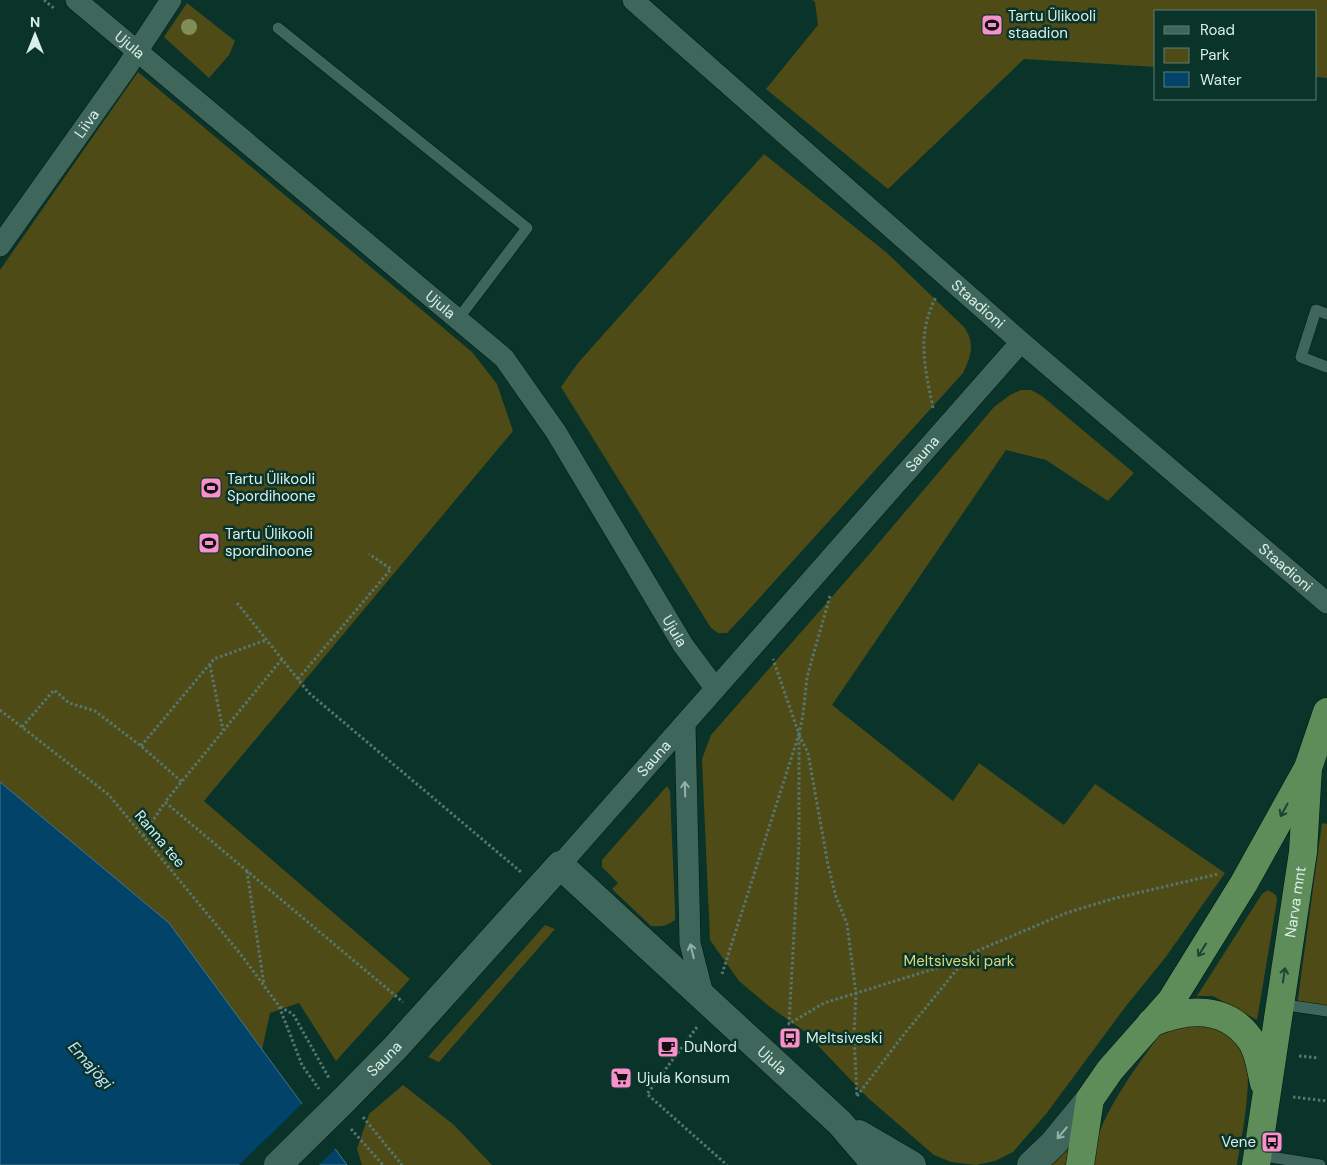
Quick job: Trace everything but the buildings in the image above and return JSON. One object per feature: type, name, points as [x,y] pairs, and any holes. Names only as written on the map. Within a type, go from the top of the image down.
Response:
[{"type":"highway","name":"Narva mnt","points":[[1257,1160],[1303,852],[1308,768],[1325,723]]},
{"type":"highway","points":[[1080,1165],[1090,1099],[1110,1070],[1171,1001],[1239,891],[1308,768]]},
{"type":"highway","points":[[1150,1023],[1170,1015],[1202,1010],[1225,1017],[1242,1029],[1253,1043],[1266,1093]]},
{"type":"street","name":"Ujula","points":[[76,0],[504,358],[556,432],[683,645],[715,688]]},
{"type":"street","name":"Liiva","points":[[0,246],[171,0]]},
{"type":"street","name":"Staadioni","points":[[632,0],[1022,342],[1327,603]]},
{"type":"street","name":"Sauna","points":[[278,1165],[401,1042],[1022,342]]},
{"type":"street","points":[[685,724],[690,943],[704,998]]},
{"type":"street","name":"Ujula","points":[[560,865],[840,1123],[876,1165]]},
{"type":"street","points":[[1031,1165],[1053,1144],[1090,1099]]},
{"type":"street","name":"Ujula","points":[[840,1123],[912,1165]]},
{"type":"lane","points":[[278,28],[527,228],[458,319]]},
{"type":"lane","points":[[1327,314],[1316,310],[1301,357],[1327,367]]},
{"type":"lane","points":[[1280,1004],[1327,1011]]},
{"type":"lane","points":[[1257,1160],[1320,1165]]},
{"type":"path","points":[[934,414],[926,376],[924,326],[936,297],[950,279]]},
{"type":"path","points":[[298,679],[391,570],[369,554]]},
{"type":"path","points":[[722,974],[798,734],[803,715],[807,677],[831,590]]},
{"type":"path","points":[[237,603],[309,693],[524,874]]},
{"type":"path","points":[[141,746],[214,659],[266,640]]},
{"type":"path","points":[[772,654],[798,734],[808,753],[828,865],[836,897],[847,924],[856,994],[854,1034],[857,1097],[901,1038],[969,955]]},
{"type":"path","points":[[143,836],[165,802],[282,659]]},
{"type":"path","points":[[210,665],[224,731]]},
{"type":"path","points":[[22,727],[54,690],[69,703],[94,711],[141,746],[182,782]]},
{"type":"path","name":"Ranna tee","points":[[0,710],[109,795],[279,1006],[293,1014],[345,1099],[402,1165]]},
{"type":"path","points":[[798,734],[798,844],[789,1024],[824,1003],[937,968],[1066,913],[1112,899],[1224,873]]},
{"type":"path","points":[[165,802],[408,1006]]},
{"type":"path","points":[[246,870],[264,986]]},
{"type":"path","points":[[697,1027],[647,1094],[726,1165]]},
{"type":"path","points":[[1299,1056],[1319,1058]]},
{"type":"path","points":[[1293,1096],[1327,1101]]},
{"type":"green space","points":[[812,0],[1327,0],[1327,78],[1317,77],[1317,10],[1154,10],[1154,67],[1024,59],[888,189],[766,89],[818,25],[815,2]]},
{"type":"green space","points":[[187,3],[235,41],[229,55],[209,78],[164,37]]},
{"type":"green space","name":"Tartu Ülikooli spordihoone","points":[[138,72],[472,352],[497,384],[513,431],[204,801],[410,979],[336,1061],[299,1003],[270,1013],[262,1050],[169,923],[0,782],[0,270]]},
{"type":"green space","points":[[764,154],[887,253],[965,328],[970,340],[971,351],[963,373],[744,615],[727,633],[718,633],[711,628],[561,387],[578,363]]},
{"type":"green space","name":"Meltsiveski park","points":[[1021,390],[1031,390],[1042,396],[1134,473],[1108,501],[1046,460],[1006,450],[832,705],[953,801],[979,763],[1064,825],[1095,784],[1225,873],[1165,958],[1126,1006],[1046,1114],[1013,1152],[995,1161],[976,1165],[951,1162],[934,1155],[868,1098],[804,1031],[770,1007],[739,981],[710,940],[702,759],[711,735],[865,559],[994,407],[1010,395]]},
{"type":"green space","points":[[667,786],[670,791],[675,920],[664,926],[651,926],[612,889],[618,883],[602,867],[602,860]]},
{"type":"green space","points":[[1322,823],[1327,824],[1327,1011],[1297,1006]]},
{"type":"green space","points":[[1268,890],[1276,895],[1277,900],[1257,1020],[1213,996],[1197,996],[1262,894]]},
{"type":"green space","points":[[545,925],[555,929],[439,1062],[428,1057]]},
{"type":"green space","points":[[1195,1021],[1214,1028],[1231,1038],[1241,1047],[1246,1056],[1248,1085],[1237,1165],[1094,1165],[1095,1150],[1100,1132],[1118,1095],[1130,1076],[1163,1030]]},
{"type":"green space","points":[[403,1085],[454,1125],[492,1165],[362,1165],[357,1149],[369,1114]]},
{"type":"green space","points":[[1070,1137],[1068,1165],[1047,1165]]},
{"type":"water","name":"Emajõgi","points":[[0,782],[169,923],[347,1165],[0,1165]]},
{"type":"pier","points":[[304,1102],[337,1147],[319,1165],[239,1165]]},
{"type":"place","name":"Tartu Ülikooli staadion","points":[[992,25]]},
{"type":"place","name":"Tartu Ülikooli Spordihoone","points":[[211,488]]},
{"type":"place","name":"Tartu Ülikooli spordihoone","points":[[209,543]]},
{"type":"place","name":"Meltsiveski","points":[[790,1038]]},
{"type":"place","name":"DuNord","points":[[668,1047]]},
{"type":"place","name":"Ujula Konsum","points":[[621,1078]]},
{"type":"place","name":"Vene","points":[[1272,1142]]}]
